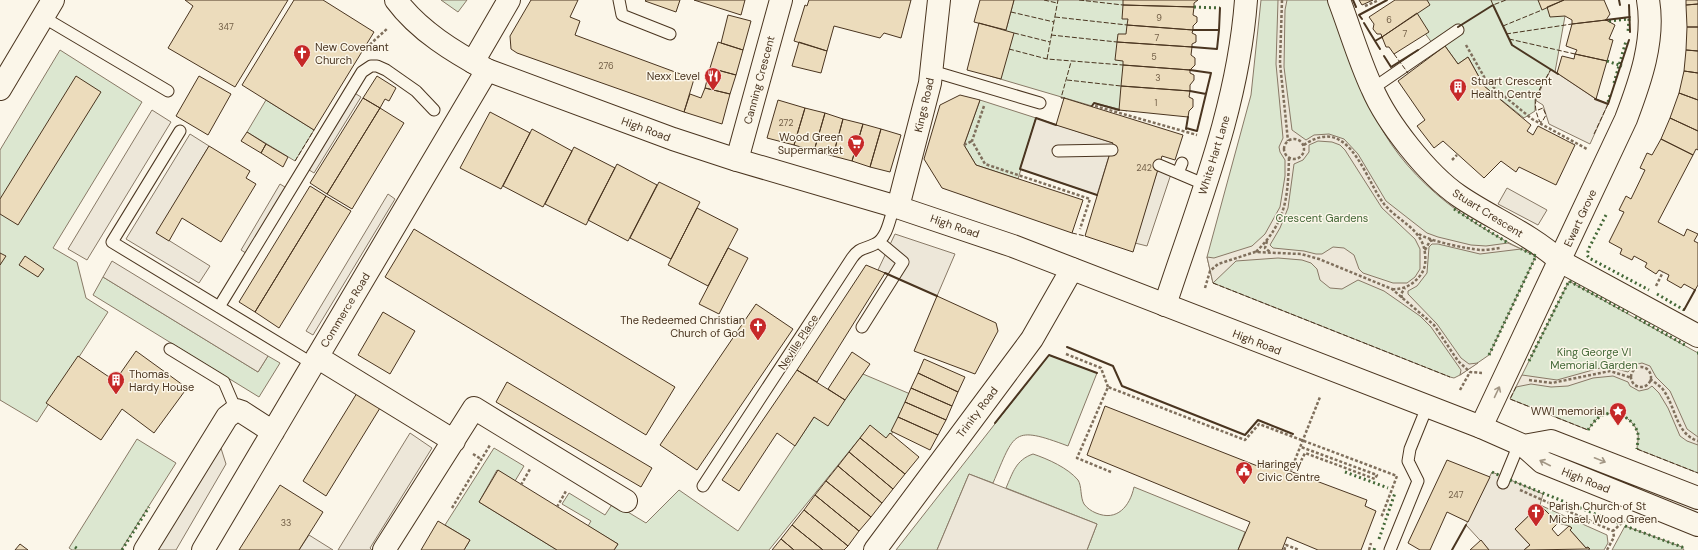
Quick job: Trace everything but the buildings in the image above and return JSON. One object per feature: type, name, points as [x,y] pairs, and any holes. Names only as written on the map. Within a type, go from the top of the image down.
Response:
[{"type":"street","name":"High Road","points":[[396,0],[427,32],[480,66],[673,139],[737,160],[896,207],[1013,246],[1481,427],[1521,445],[1542,462],[1698,525]]},
{"type":"street","points":[[480,66],[509,0]]},
{"type":"street","name":"Canning Crescent","points":[[737,160],[781,0]]},
{"type":"street","name":"Kings Road","points":[[896,207],[932,71],[939,0]]},
{"type":"street","name":"White Hart Lane","points":[[1165,305],[1206,185],[1236,80],[1246,0]]},
{"type":"street","name":"Stuart Crescent","points":[[1339,0],[1372,89],[1402,137],[1435,176],[1457,195],[1545,247],[1560,261],[1698,336]]},
{"type":"street","name":"Ewart Grove","points":[[1481,427],[1626,119],[1641,79],[1648,43],[1648,0]]},
{"type":"street","points":[[2,80],[48,8]]},
{"type":"street","name":"Commerce Road","points":[[203,550],[315,360],[480,66]]},
{"type":"street","name":"Trinity Road","points":[[875,550],[1032,339],[1072,269]]},
{"type":"street","points":[[315,360],[454,441]]},
{"type":"street","points":[[384,550],[474,408],[626,501]]},
{"type":"street","points":[[145,550],[227,417],[236,410],[248,415],[273,432]]},
{"type":"street","points":[[1521,445],[1551,441],[1698,498]]},
{"type":"lane","points":[[619,0],[622,15],[670,34]]},
{"type":"lane","points":[[48,8],[168,91]]},
{"type":"lane","points":[[1372,89],[1458,30]]},
{"type":"lane","points":[[219,307],[362,72],[371,66],[377,66],[386,70],[416,91],[434,110]]},
{"type":"lane","points":[[932,71],[1040,103]]},
{"type":"lane","points":[[180,131],[112,242],[219,307],[315,360]]},
{"type":"lane","points":[[1058,151],[1112,150]]},
{"type":"lane","points":[[1159,165],[1180,168],[1206,185]]},
{"type":"lane","points":[[862,327],[903,262],[879,242],[883,237],[896,207]]},
{"type":"lane","name":"Neville Place","points":[[703,486],[852,258],[858,250],[879,242]]},
{"type":"lane","points":[[170,349],[224,382],[236,410]]},
{"type":"lane","points":[[1390,550],[1418,481],[1408,461],[1410,449],[1427,407]]},
{"type":"lane","points":[[1503,483],[1521,445]]},
{"type":"path","points":[[1270,252],[1265,248],[1283,209],[1289,185],[1289,157],[1284,148],[1288,141],[1280,63],[1282,0]]},
{"type":"path","points":[[363,50],[388,28]]},
{"type":"path","points":[[1458,30],[1487,82],[1532,119],[1591,151]]},
{"type":"path","points":[[964,146],[972,141],[984,105]]},
{"type":"path","points":[[1095,106],[1200,136]]},
{"type":"path","points":[[1304,145],[1317,138],[1326,137],[1335,138],[1342,142],[1355,156],[1385,204],[1423,237],[1482,250],[1502,248]]},
{"type":"path","points":[[1288,141],[1296,139],[1304,145]]},
{"type":"path","points":[[972,141],[985,164],[1090,198],[1080,229]]},
{"type":"path","points":[[1289,157],[1294,159],[1300,157],[1304,151],[1304,145]]},
{"type":"path","points":[[1402,298],[1401,294],[1412,284],[1425,267],[1425,251],[1422,240],[1417,233]]},
{"type":"path","points":[[1255,252],[1269,238]]},
{"type":"path","points":[[1425,251],[1430,241],[1436,240]]},
{"type":"path","points":[[1205,288],[1210,271],[1218,264],[1229,259],[1255,252],[1307,256],[1358,274],[1392,289],[1434,325],[1458,361],[1470,372],[1488,373]]},
{"type":"path","points":[[1392,289],[1407,287]]},
{"type":"path","points":[[1066,354],[1101,368],[1108,387],[1077,458],[1111,472]]},
{"type":"path","points":[[1640,368],[1649,371],[1650,379],[1646,385],[1640,387],[1635,384],[1632,378],[1633,372],[1640,368]]},
{"type":"path","points":[[1525,380],[1552,383],[1610,371],[1632,378]]},
{"type":"path","points":[[1460,390],[1470,372]]},
{"type":"path","points":[[1650,379],[1664,390],[1682,430],[1689,437],[1698,441]]},
{"type":"path","points":[[1108,387],[1245,440],[1259,424],[1397,476],[1390,495]]},
{"type":"path","points":[[1301,447],[1377,475],[1375,479],[1305,453],[1299,465],[1290,470],[1301,447],[1320,397]]},
{"type":"path","points":[[452,508],[492,442]]},
{"type":"path","points":[[521,484],[532,465]]},
{"type":"path","points":[[1503,483],[1613,531]]},
{"type":"path","points":[[557,507],[569,487]]},
{"type":"path","points":[[1613,531],[1625,520]]},
{"type":"path","points":[[1607,550],[1614,537],[1613,531]]},
{"type":"path","points":[[1284,550],[1286,545],[1299,550]]},
{"type":"path","points":[[1287,550],[1289,546]]},
{"type":"green space","points":[[441,0],[467,0],[458,12]]},
{"type":"green space","points":[[1014,0],[1136,0],[1127,111],[1094,103],[1092,106],[990,76],[1006,30]]},
{"type":"green space","name":"Crescent Gardens","points":[[1261,0],[1330,0],[1378,122],[1391,144],[1407,165],[1446,202],[1467,218],[1513,245],[1536,256],[1489,355],[1460,375],[1454,378],[1450,377],[1213,283],[1207,257],[1251,95]]},
{"type":"green space","points":[[1421,0],[1559,0],[1565,16],[1555,72],[1551,70],[1535,100],[1535,111],[1524,118],[1484,86],[1468,57],[1458,64],[1445,46],[1438,51],[1410,13]]},
{"type":"green space","points":[[60,50],[142,102],[53,248],[77,262],[86,298],[108,312],[37,422],[0,400],[0,150]]},
{"type":"green space","points":[[266,100],[314,130],[295,161],[247,132]]},
{"type":"green space","points":[[980,100],[1036,118],[1018,179],[976,165],[964,145]]},
{"type":"green space","points":[[103,277],[258,372],[268,356],[280,363],[259,397],[93,295]]},
{"type":"green space","name":"King George VI Memorial Garden","points":[[1569,281],[1698,353],[1698,473],[1637,449],[1638,436],[1636,428],[1622,416],[1610,413],[1604,415],[1597,419],[1588,430],[1510,399]]},
{"type":"green space","points":[[1049,355],[1097,373],[1068,446],[1050,439],[1036,436],[1025,435],[1018,438],[1012,443],[1006,453],[993,483],[969,474],[937,550],[896,550]]},
{"type":"green space","points":[[863,374],[915,396],[884,446],[864,433],[769,550],[614,550],[618,544],[588,526],[591,521],[562,504],[569,493],[605,515],[613,503],[646,523],[679,490],[738,531],[814,417]]},
{"type":"green space","points":[[137,439],[176,463],[121,550],[72,550],[69,548]]},
{"type":"green space","points":[[494,448],[524,466],[515,481],[497,470],[479,502],[557,550],[464,550],[470,540],[445,525]]},
{"type":"green space","points":[[1033,454],[1057,464],[1074,476],[1079,482],[1084,504],[1094,512],[1103,515],[1116,514],[1126,506],[1134,487],[1245,532],[1238,550],[1087,550],[1097,524],[1006,488],[1019,463]]},
{"type":"green space","points":[[1540,505],[1607,535],[1608,543],[1604,550],[1589,550],[1588,547],[1586,548],[1570,530],[1572,528],[1558,523]]},
{"type":"green space","points":[[1625,526],[1682,547],[1684,550],[1612,550]]},
{"type":"shaded area","points":[[1278,0],[1287,0],[1285,10],[1284,67],[1292,130],[1306,140],[1314,135],[1329,134],[1344,139],[1358,154],[1386,201],[1427,233],[1471,245],[1486,246],[1508,243],[1521,249],[1480,254],[1438,244],[1432,244],[1429,247],[1427,273],[1417,286],[1408,291],[1408,294],[1437,324],[1461,358],[1469,364],[1478,363],[1460,375],[1461,370],[1431,327],[1420,316],[1384,291],[1358,280],[1342,289],[1330,288],[1320,280],[1317,269],[1311,263],[1302,260],[1278,258],[1236,261],[1213,283],[1207,257],[1214,258],[1252,246],[1265,234],[1280,207],[1285,176],[1285,160],[1279,147],[1283,138],[1276,64]],"holes":[[[1318,141],[1332,142],[1340,145],[1345,150],[1382,208],[1415,239],[1420,249],[1420,269],[1415,277],[1407,283],[1393,283],[1363,273],[1359,269],[1354,255],[1344,248],[1333,247],[1322,254],[1316,254],[1304,251],[1273,248],[1270,245],[1280,228],[1288,208],[1294,164],[1303,160],[1309,152],[1309,145]]]},
{"type":"shaded area","points":[[1551,69],[1596,99],[1608,104],[1590,144],[1549,124],[1543,105],[1535,100]]},
{"type":"shaded area","points":[[353,92],[361,97],[314,173],[306,168]]},
{"type":"shaded area","points":[[152,110],[171,122],[87,260],[68,249]]},
{"type":"shaded area","points":[[1036,118],[1113,143],[1097,195],[1020,169]]},
{"type":"shaded area","points":[[190,134],[209,146],[157,233],[210,266],[199,283],[126,239]]},
{"type":"shaded area","points":[[1159,165],[1172,171],[1147,246],[1135,243]]},
{"type":"shaded area","points":[[280,184],[288,189],[249,255],[241,250]]},
{"type":"shaded area","points":[[1507,188],[1547,210],[1538,225],[1498,204]]},
{"type":"shaded area","points":[[388,194],[395,199],[313,335],[306,331]]},
{"type":"shaded area","points":[[895,234],[955,254],[937,296],[878,270]]},
{"type":"shaded area","points":[[112,261],[268,356],[258,372],[103,277]]},
{"type":"shaded area","points":[[1642,363],[1650,366],[1656,377],[1670,391],[1687,429],[1698,437],[1698,445],[1687,441],[1680,436],[1668,408],[1659,393],[1652,386],[1648,389],[1639,391],[1630,386],[1628,382],[1613,376],[1593,378],[1568,386],[1551,387],[1531,384],[1516,387],[1522,375],[1557,380],[1600,368],[1613,368],[1628,372],[1634,365]]},
{"type":"shaded area","points":[[410,433],[432,448],[370,548],[372,550],[338,550]]},
{"type":"shaded area","points":[[219,442],[226,464],[176,550],[155,550]]},
{"type":"shaded area","points":[[1492,472],[1543,494],[1540,505],[1515,529],[1530,545],[1524,550],[1489,550],[1466,525]]},
{"type":"shaded area","points":[[969,474],[1097,524],[1087,550],[937,550]]},
{"type":"shaded area","points":[[309,535],[333,550],[299,550]]},
{"type":"hedge","points":[[1194,7],[1220,8]]},
{"type":"hedge","points":[[1609,21],[1629,19],[1628,32]]},
{"type":"hedge","points":[[1614,83],[1626,41]]},
{"type":"hedge","points":[[1607,61],[1622,66]]},
{"type":"hedge","points":[[1608,102],[1610,95]]},
{"type":"hedge","points":[[1454,209],[1508,243]]},
{"type":"hedge","points":[[1606,215],[1587,255],[1589,258],[1649,290]]},
{"type":"hedge","points":[[1489,355],[1536,256],[1521,249]]},
{"type":"hedge","points":[[1529,361],[1569,281],[1628,313]]},
{"type":"hedge","points":[[1657,294],[1684,310]]},
{"type":"hedge","points":[[1635,317],[1685,345]]},
{"type":"hedge","points":[[1588,430],[1597,419],[1604,415],[1610,413],[1622,416],[1636,428],[1638,436],[1637,449]]},
{"type":"hedge","points":[[1345,472],[1388,488]]},
{"type":"hedge","points":[[1492,472],[1501,476]]},
{"type":"hedge","points":[[1510,480],[1618,523]]},
{"type":"hedge","points":[[1379,539],[1395,493]]},
{"type":"hedge","points":[[122,550],[149,507]]},
{"type":"hedge","points":[[1625,526],[1682,547],[1684,550]]},
{"type":"hedge","points":[[75,547],[79,550]]},
{"type":"fence","points":[[1044,0],[1057,3]]},
{"type":"fence","points":[[1047,59],[1058,0]]},
{"type":"fence","points":[[1079,0],[1123,5]]},
{"type":"fence","points":[[1491,0],[1493,5],[1506,0]]},
{"type":"fence","points":[[1503,26],[1542,10]]},
{"type":"fence","points":[[1011,12],[1054,22]]},
{"type":"fence","points":[[1055,17],[1127,25]]},
{"type":"fence","points":[[1506,34],[1572,24]]},
{"type":"fence","points":[[1014,33],[1050,42]]},
{"type":"fence","points":[[1051,35],[1117,42]]},
{"type":"fence","points":[[1509,39],[1575,54]]},
{"type":"fence","points":[[1009,49],[1047,59],[1123,65]]},
{"type":"fence","points":[[1394,54],[1408,73]]},
{"type":"fence","points":[[1065,98],[1061,98],[1071,62]]},
{"type":"fence","points":[[1538,110],[1543,108],[1546,115],[1542,122],[1540,122],[1537,114],[1537,95],[1551,69]]},
{"type":"fence","points":[[1067,80],[1121,86]]},
{"type":"fence","points":[[1594,134],[1608,104]]},
{"type":"fence","points":[[295,161],[314,130]]},
{"type":"fence","points":[[1072,233],[1085,236]]},
{"type":"fence","points":[[1213,283],[1450,377]]},
{"type":"fence","points":[[1516,387],[1510,399],[1588,430]]},
{"type":"fence","points":[[1637,449],[1698,473]]},
{"type":"wall","points":[[1353,0],[1356,7]]},
{"type":"wall","points":[[1362,19],[1359,15],[1387,0]]},
{"type":"wall","points":[[1619,0],[1620,5]]},
{"type":"wall","points":[[1458,27],[1493,5],[1512,45],[1558,74]]},
{"type":"wall","points":[[1629,5],[1630,32]]},
{"type":"wall","points":[[1219,30],[1220,8]]},
{"type":"wall","points":[[1606,20],[1630,17]]},
{"type":"wall","points":[[1364,23],[1375,41]]},
{"type":"wall","points":[[1192,47],[1217,49],[1219,30],[1193,30]]},
{"type":"wall","points":[[1380,49],[1375,41],[1382,37]]},
{"type":"wall","points":[[1595,99],[1608,104],[1629,40]]},
{"type":"wall","points":[[1384,56],[1391,67],[1418,50]]},
{"type":"wall","points":[[1186,128],[1197,131],[1211,73],[1190,70]]},
{"type":"wall","points":[[1190,91],[1206,94]]},
{"type":"wall","points":[[1092,106],[1094,103],[1119,110]]},
{"type":"wall","points":[[1186,129],[1188,117]]},
{"type":"wall","points":[[1056,125],[1036,118],[1020,169],[1097,195]]},
{"type":"wall","points":[[885,273],[937,296]]},
{"type":"wall","points":[[1684,310],[1695,290]]},
{"type":"wall","points":[[1067,347],[1113,366],[1122,386],[1245,435],[1258,420],[1293,434]]},
{"type":"wall","points":[[995,423],[1049,355],[1097,373]]},
{"type":"wall","points":[[1452,550],[1466,525]]},
{"type":"place","name":"New Covenant Church","points":[[302,68]]},
{"type":"place","name":"Nexx Level","points":[[713,91]]},
{"type":"place","name":"Stuart Crescent Health Centre","points":[[1458,102]]},
{"type":"place","name":"Wood Green Supermarket","points":[[856,158]]},
{"type":"place","name":"The Redeemed Christian Church of God","points":[[758,341]]},
{"type":"place","name":"Thomas Hardy House","points":[[116,395]]},
{"type":"place","name":"WWI memorial","points":[[1618,426]]},
{"type":"place","name":"Haringey Civic Centre","points":[[1244,485]]},
{"type":"place","name":"Parish Church of St Michael, Wood Green","points":[[1536,527]]}]
